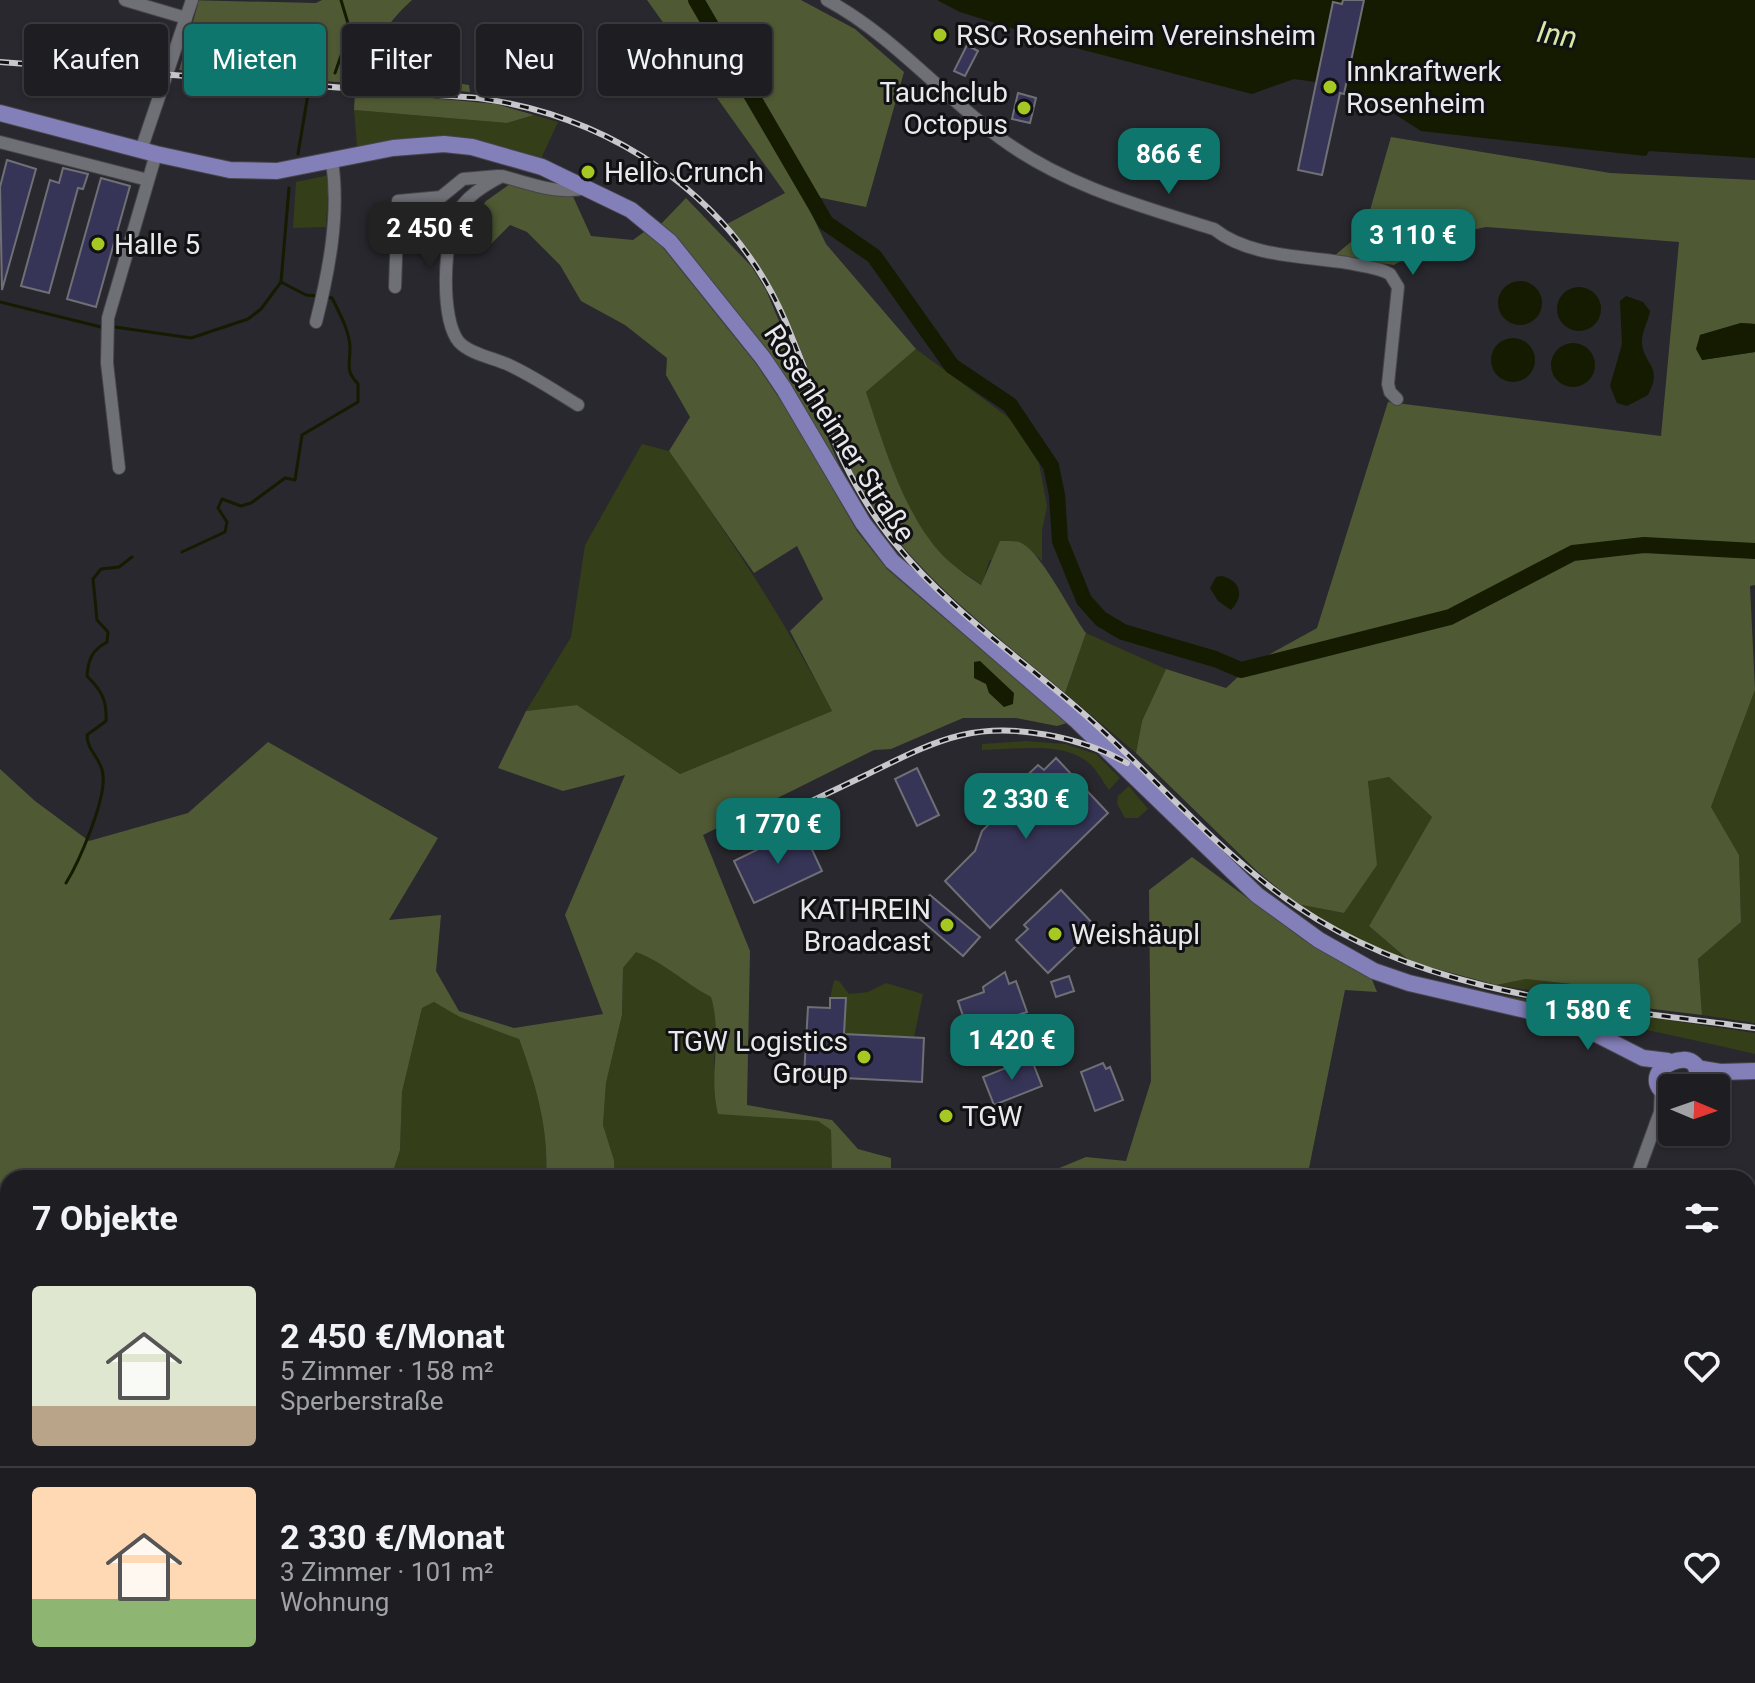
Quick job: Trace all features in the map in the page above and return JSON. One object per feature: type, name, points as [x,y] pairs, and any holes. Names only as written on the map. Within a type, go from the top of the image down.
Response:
[{"type":"main road","name":"Rosenheimer Straße","points":[[0,113],[148,152],[243,171],[277,171],[393,148],[444,144],[472,147],[542,167],[631,210],[654,226],[696,273],[784,389],[863,523],[892,561],[1077,721],[1257,895],[1319,940],[1374,971],[1409,983],[1547,1015],[1596,1034],[1643,1058],[1658,1074]]},
{"type":"main road","points":[[1671,1074],[1683,1059],[1693,1074]]},
{"type":"main road","points":[[1714,1074],[1755,1071]]},
{"type":"street","points":[[119,468],[107,363],[108,318],[148,180],[148,152],[190,8],[125,0]]},
{"type":"street","points":[[827,0],[850,12],[1000,138],[1065,177],[1113,197],[1214,229],[1227,240],[1259,250],[1357,265],[1390,274],[1398,287],[1388,384],[1390,392],[1397,399]]},
{"type":"street","points":[[0,142],[148,180]]},
{"type":"street","points":[[316,322],[331,244],[335,204],[332,161]]},
{"type":"street","points":[[395,287],[398,201],[441,197],[463,179],[502,176],[556,191],[571,192],[587,188]]},
{"type":"street","points":[[502,176],[473,195],[456,215],[448,263],[447,305],[452,326],[461,345],[505,363],[578,405]]},
{"type":"street","points":[[1639,1170],[1658,1118]]},
{"type":"green space","points":[[354,110],[507,123],[534,115],[558,122],[540,161],[381,145],[357,147]]},
{"type":"green space","points":[[329,175],[326,227],[293,228],[296,182]]},
{"type":"green space","points":[[916,349],[1012,420],[1039,463],[1047,506],[1042,531],[1042,561],[1021,543],[989,561],[982,585],[951,564],[922,529],[889,460],[866,392]]},
{"type":"green space","points":[[642,444],[669,451],[755,578],[832,711],[680,774],[577,705],[526,711],[571,637],[585,545]]},
{"type":"green space","points":[[1086,633],[1166,669],[1142,721],[1136,753],[1065,693]]},
{"type":"green space","points":[[1755,690],[1755,1023],[1702,1015],[1698,959],[1741,922],[1739,855],[1711,807]]},
{"type":"green space","points":[[1026,741],[1065,744],[1096,754],[1120,778],[1109,790],[1090,764],[1053,749],[982,750],[982,744]]},
{"type":"green space","points":[[1389,777],[1432,817],[1369,926],[1411,962],[1355,938],[1297,904],[1344,913],[1376,866],[1368,780]]},
{"type":"green space","points":[[1129,786],[1148,809],[1138,818],[1125,818],[1117,804],[1118,796]]},
{"type":"green space","points":[[636,951],[711,997],[718,1020],[714,1060],[718,1113],[818,1121],[831,1129],[832,1170],[615,1170],[603,1125],[606,1083],[622,1015],[623,968]]},
{"type":"green space","points":[[1526,979],[1598,987],[1637,1007],[1496,985]]},
{"type":"green space","points":[[834,980],[839,981],[849,994],[868,992],[886,983],[923,994],[914,1037],[844,1034],[846,999],[830,998]]},
{"type":"green space","points":[[1479,992],[1755,1033],[1755,1054],[1548,1009]]},
{"type":"green space","points":[[434,1002],[519,1039],[540,1107],[546,1170],[394,1170],[400,1150],[402,1092],[422,1008]]},
{"type":"shaded area","points":[[185,0],[316,3],[322,0],[412,0],[390,24],[342,24],[342,82],[326,81],[326,24],[192,24],[198,4]]},
{"type":"shaded area","points":[[647,0],[801,0],[855,29],[904,72],[866,207],[802,194],[826,244],[916,349],[866,392],[889,460],[910,507],[935,547],[954,566],[981,585],[1000,541],[1019,542],[1036,556],[1086,633],[1065,693],[974,617],[917,563],[892,533],[849,466],[797,340],[767,279],[727,224],[785,193],[716,96],[772,96],[772,24],[664,24]]},
{"type":"shaded area","points":[[184,53],[184,70],[179,70]]},
{"type":"shaded area","points":[[460,84],[469,85],[470,92],[460,91]]},
{"type":"shaded area","points":[[355,96],[409,96],[496,104],[534,115],[507,123],[354,110]]},
{"type":"shaded area","points":[[1391,137],[1610,173],[1755,180],[1755,324],[1741,323],[1700,335],[1702,360],[1755,352],[1755,585],[1750,586],[1755,690],[1711,807],[1739,855],[1741,922],[1698,959],[1702,1015],[1637,1007],[1598,987],[1526,979],[1496,985],[1411,962],[1369,926],[1432,817],[1389,777],[1368,781],[1377,865],[1344,913],[1297,904],[1258,872],[1136,753],[1142,721],[1166,669],[1226,688],[1252,664],[1317,628],[1388,402],[1661,436],[1679,242],[1486,227],[1444,236],[1394,265],[1334,256],[1364,231]]},
{"type":"shaded area","points":[[510,184],[571,192],[591,236],[633,240],[648,229],[757,365],[791,416],[857,531],[887,569],[1067,723],[1057,726],[1016,718],[963,718],[891,749],[874,750],[703,835],[750,951],[747,1105],[832,1120],[858,1149],[891,1158],[891,1170],[832,1170],[831,1130],[818,1121],[718,1114],[714,1084],[716,1027],[711,997],[656,961],[636,952],[623,968],[622,1015],[606,1083],[603,1125],[615,1170],[546,1170],[540,1107],[519,1039],[460,1017],[434,1002],[422,1008],[402,1092],[400,1150],[394,1170],[0,1170],[0,769],[35,801],[89,841],[188,813],[268,742],[438,838],[389,920],[441,915],[436,971],[459,1011],[514,1028],[603,1014],[565,915],[625,775],[563,791],[498,768],[526,711],[577,705],[680,774],[832,711],[790,631],[823,599],[797,546],[754,573],[669,451],[690,417],[666,375],[667,358],[625,325],[581,301],[560,265],[527,232],[510,225],[490,245],[467,226],[486,201]]},
{"type":"shaded area","points":[[686,198],[752,267],[766,290],[844,477],[660,225]]},
{"type":"shaded area","points":[[1192,857],[1304,940],[1371,977],[1377,992],[1345,990],[1309,1170],[1054,1170],[1086,1157],[1126,1161],[1151,1081],[1149,890]]},
{"type":"water","points":[[937,0],[1343,0],[1342,4],[1333,2],[1316,82],[1294,79],[1252,94],[1072,47],[960,12]]},
{"type":"water","name":"Inn","points":[[1364,0],[1755,0],[1755,158],[1649,151],[1646,156],[1421,131],[1376,102],[1344,94]]},
{"type":"water","points":[[1520,281],[1536,287],[1542,303],[1536,319],[1520,325],[1504,319],[1498,303],[1504,287]]},
{"type":"water","points":[[1579,287],[1595,293],[1601,309],[1595,325],[1579,331],[1563,325],[1557,309],[1563,293]]},
{"type":"water","points":[[1626,296],[1643,302],[1650,311],[1642,344],[1654,378],[1648,395],[1627,406],[1617,403],[1610,386],[1622,344],[1620,301]]},
{"type":"water","points":[[1741,323],[1755,324],[1755,352],[1702,360],[1696,349],[1700,335]]},
{"type":"water","points":[[1513,338],[1529,344],[1535,360],[1529,376],[1513,382],[1497,376],[1491,360],[1497,344]]},
{"type":"water","points":[[1573,343],[1589,349],[1595,365],[1589,381],[1573,387],[1557,381],[1551,365],[1557,349]]},
{"type":"water","points":[[1216,577],[1233,581],[1238,589],[1238,599],[1231,610],[1218,601],[1210,588]]},
{"type":"water","points":[[980,661],[1014,693],[1013,704],[1004,707],[989,693],[986,684],[974,678],[974,662]]},
{"type":"building","name":"Innkraftwerk Rosenheim","points":[[1343,0],[1364,0],[1344,94],[1340,93],[1322,175],[1298,170],[1333,2],[1342,4]]},
{"type":"building","points":[[967,45],[978,51],[965,76],[954,71]]},
{"type":"building","name":"Tauchclub Octopus","points":[[1018,93],[1036,98],[1030,123],[1012,119]]},
{"type":"building","points":[[7,160],[36,169],[2,290],[0,187]]},
{"type":"building","points":[[63,168],[88,174],[83,189],[78,188],[49,293],[21,286],[50,180],[59,183]]},
{"type":"building","name":"Halle 5","points":[[101,178],[130,186],[96,307],[67,299]]},
{"type":"building","points":[[1056,758],[1108,813],[990,928],[945,881],[975,851],[982,831],[1026,787],[1021,781],[1038,765],[1044,770]]},
{"type":"building","points":[[917,768],[939,815],[917,826],[895,779]]},
{"type":"building","points":[[802,828],[822,871],[754,903],[734,861]]},
{"type":"building","name":"Weishäupl","points":[[1061,890],[1096,927],[1048,973],[1016,940],[1028,929],[1024,925]]},
{"type":"building","name":"KATHREIN Broadcast","points":[[930,895],[980,937],[963,956],[914,914]]},
{"type":"building","points":[[1005,972],[1009,984],[1016,981],[1027,1012],[999,1021],[1009,1050],[978,1061],[958,1001],[984,992],[983,987]]},
{"type":"building","points":[[1069,976],[1074,991],[1056,997],[1051,982]]},
{"type":"building","name":"TGW Logistics Group","points":[[830,998],[846,998],[844,1034],[924,1038],[922,1082],[804,1076],[808,1007],[830,1008]]},
{"type":"building","points":[[1031,1058],[1042,1086],[994,1105],[983,1077]]},
{"type":"building","points":[[1103,1063],[1106,1069],[1110,1067],[1123,1100],[1095,1111],[1081,1072]]},
{"type":"waterway","points":[[335,73],[350,30],[341,0]]},
{"type":"waterway","points":[[696,0],[826,223],[874,256],[952,366],[1010,405],[1051,466],[1057,495],[1060,541],[1084,600],[1101,619],[1123,632],[1215,659],[1241,670],[1450,617],[1573,553],[1644,545],[1755,551]]},
{"type":"waterway","points":[[298,154],[308,96]]},
{"type":"waterway","points":[[115,327],[191,338],[248,319],[261,309],[281,282],[289,188]]},
{"type":"waterway","points":[[281,282],[306,295],[318,296]]},
{"type":"waterway","points":[[182,552],[225,532],[227,522],[218,508],[222,499],[241,506],[251,503],[285,478],[295,480],[302,435],[358,402],[358,384],[349,368],[350,342],[346,329],[332,298],[325,297]]},
{"type":"waterway","points":[[0,302],[101,327]]},
{"type":"waterway","points":[[66,883],[90,830],[103,786],[102,769],[89,746],[87,735],[106,721],[102,696],[87,676],[92,656],[107,642],[108,632],[97,620],[93,579],[101,569],[119,567],[132,557]]},
{"type":"railway","points":[[0,62],[478,98],[527,107],[573,122],[618,143],[660,168],[698,198],[731,233],[760,273],[784,318],[844,462],[875,517],[894,542],[964,614],[1093,722],[1219,843],[1271,888],[1350,937],[1404,961],[1460,979],[1577,1004],[1755,1028]]},
{"type":"railway","points":[[728,841],[913,752],[962,735],[1003,731],[1047,735],[1089,746],[1127,763]]},
{"type":"place","name":"RSC Rosenheim Vereinsheim","points":[[940,35]]},
{"type":"place","name":"Innkraftwerk Rosenheim","points":[[1330,87]]},
{"type":"place","name":"Tauchclub Octopus","points":[[1024,108]]},
{"type":"place","name":"Hello Crunch","points":[[588,172]]},
{"type":"place","name":"Halle 5","points":[[98,244]]},
{"type":"place","name":"KATHREIN Broadcast","points":[[947,925]]},
{"type":"place","name":"Weishäupl","points":[[1055,934]]},
{"type":"place","name":"TGW Logistics Group","points":[[864,1057]]},
{"type":"place","name":"TGW","points":[[946,1116]]}]
